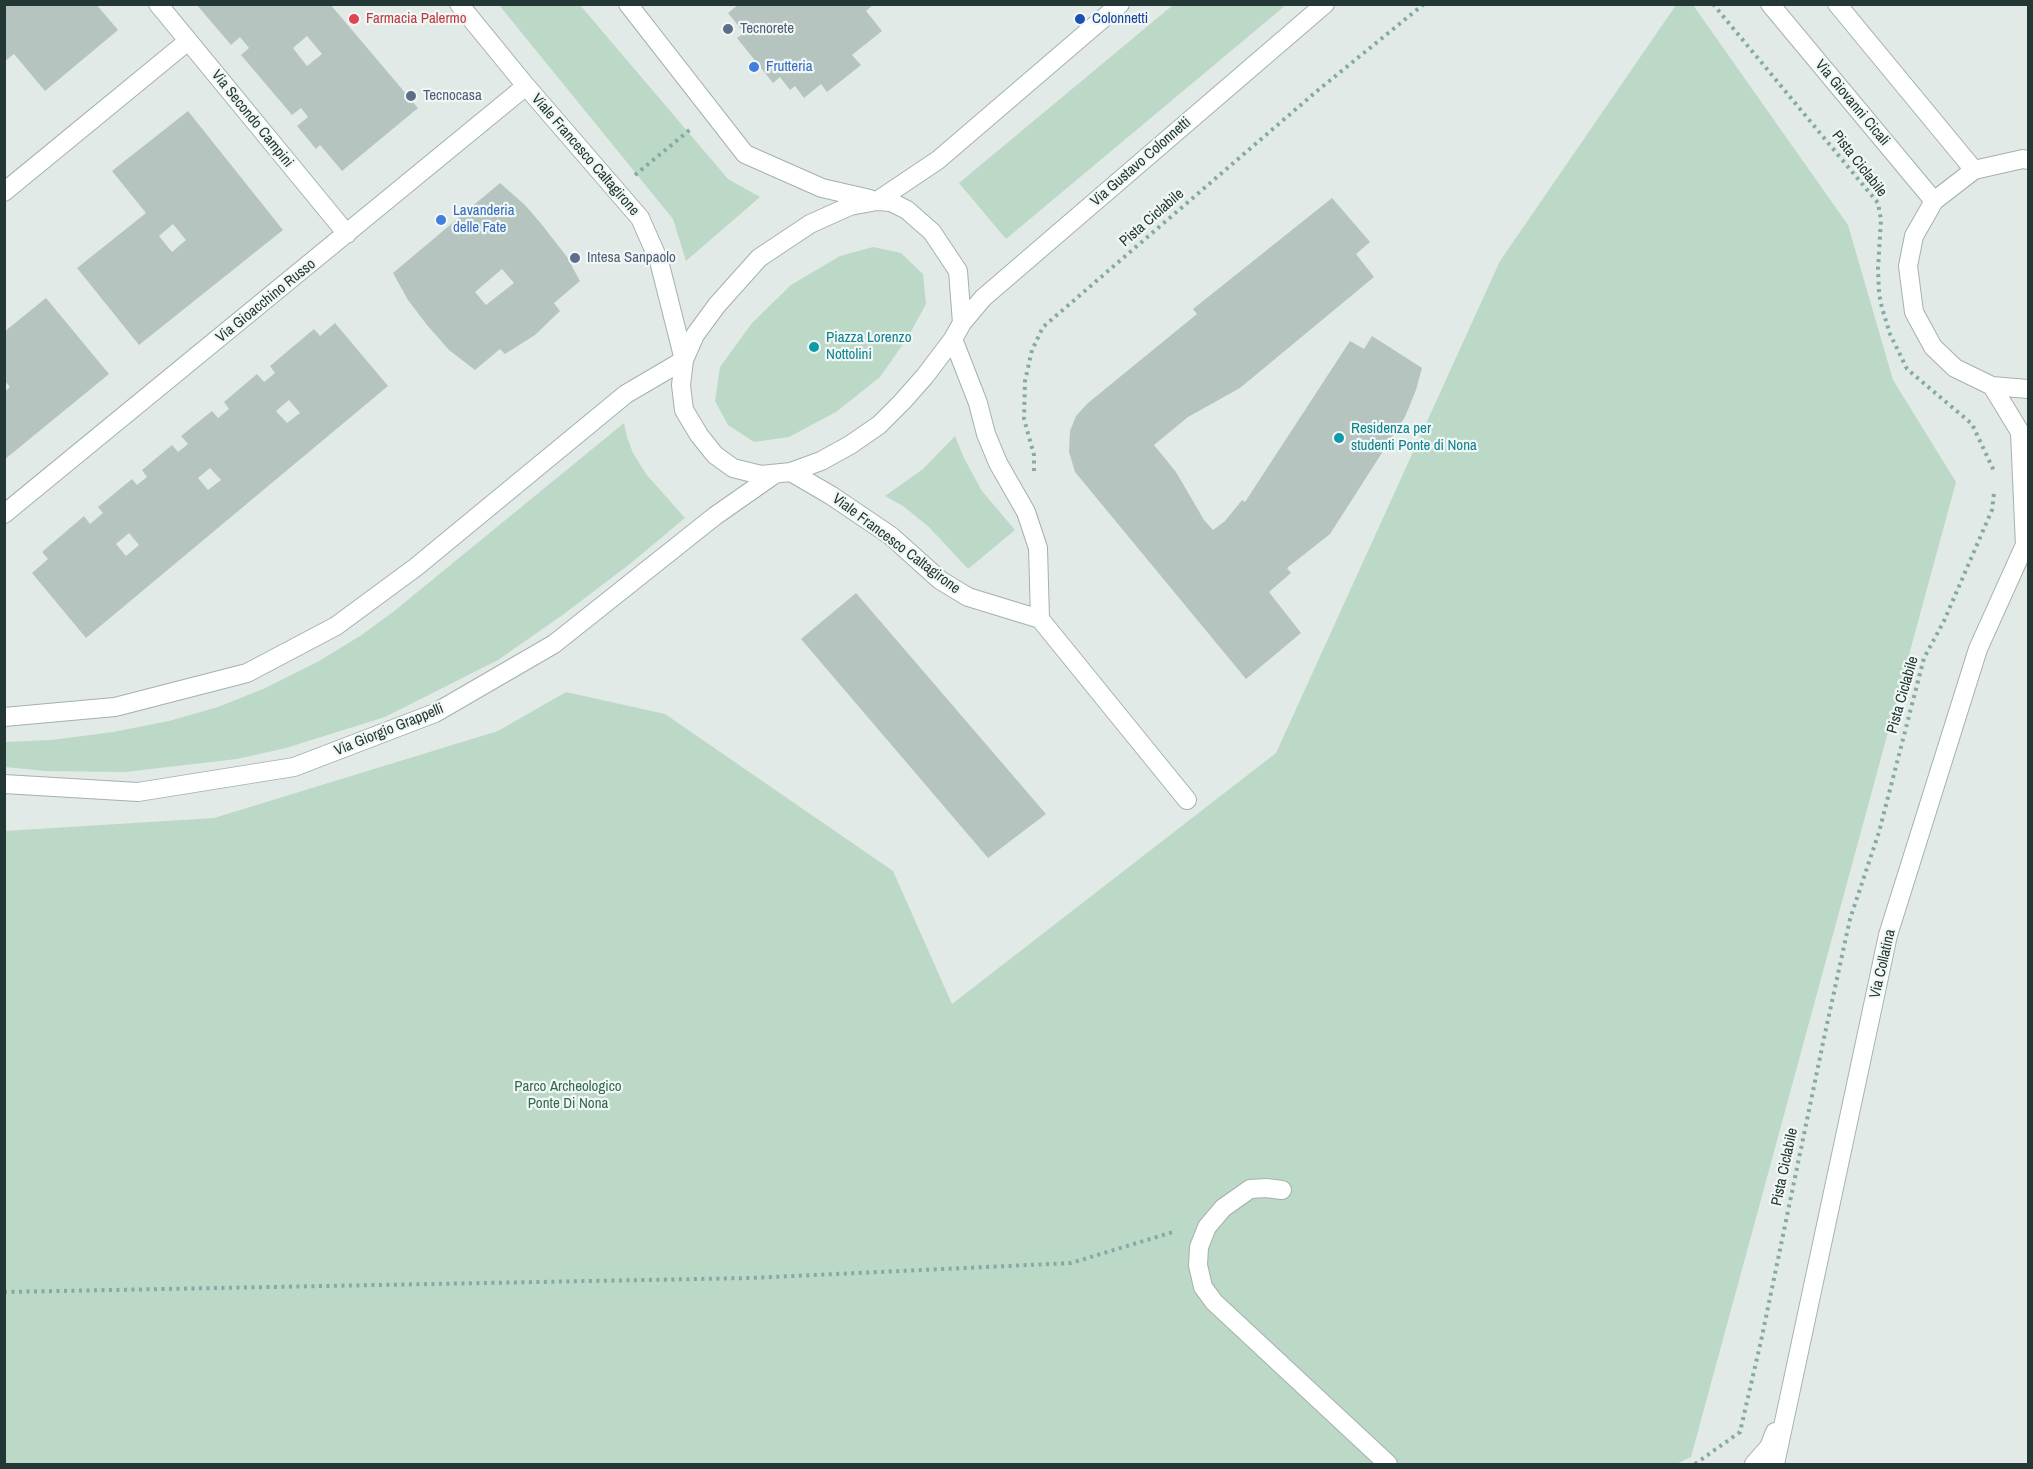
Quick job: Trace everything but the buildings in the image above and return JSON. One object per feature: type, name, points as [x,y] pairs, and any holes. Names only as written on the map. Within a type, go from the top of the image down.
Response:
[{"type":"street","name":"Via Secondo Campini","points":[[158,4],[347,234]]},
{"type":"street","name":"Viale Francesco Caltagirone","points":[[459,4],[640,218],[659,261],[684,360]]},
{"type":"street","points":[[628,4],[746,154],[822,188],[877,201],[891,202],[907,210],[932,232],[958,271],[957,331],[986,434],[998,463],[1026,512],[1038,548],[1040,619],[1187,800]]},
{"type":"street","points":[[957,331],[925,376],[879,425],[821,461],[783,473],[761,475],[733,468],[715,456],[684,410],[681,385],[684,360],[695,335],[717,305],[759,258],[810,224],[850,206],[877,201],[938,160],[1120,4]]},
{"type":"street","name":"Via Gustavo Colonnetti","points":[[957,331],[982,298],[1325,4]]},
{"type":"street","name":"Via Giovanni Cicali","points":[[1770,4],[1934,201]]},
{"type":"street","points":[[1837,4],[1974,170]]},
{"type":"street","points":[[4,192],[188,41]]},
{"type":"street","name":"Via Gioacchino Russo","points":[[4,514],[526,86]]},
{"type":"street","points":[[2028,160],[2023,159],[1974,170],[1934,201],[1914,236],[1908,266],[1914,312],[1933,347],[1955,368],[1992,386],[2028,389]]},
{"type":"street","points":[[4,717],[115,707],[247,673],[336,626],[416,567],[626,394],[684,360]]},
{"type":"street","name":"Via Collatina","points":[[1774,1464],[1888,935],[1978,649],[2027,542],[2020,432],[1992,386]]},
{"type":"street","name":"Viale Francesco Caltagirone","points":[[783,473],[832,496],[891,537],[940,580],[968,597],[1040,619]]},
{"type":"street","name":"Via Giorgio Grappelli","points":[[4,784],[138,792],[294,767],[435,713],[554,644],[715,516],[783,473]]},
{"type":"street","points":[[1282,1190],[1266,1188],[1250,1190],[1223,1208],[1207,1227],[1199,1247],[1198,1265],[1203,1287],[1214,1302],[1388,1464]]},
{"type":"street","name":"Via Collatina","points":[[1754,1464],[1769,1447],[1790,1397]]},
{"type":"path","name":"Pista Ciclabile","points":[[1026,512],[1034,485],[1034,455],[1024,419],[1025,381],[1032,350],[1044,327],[1317,91],[1424,4]]},
{"type":"path","name":"Pista Ciclabile","points":[[1713,4],[1878,203],[1881,220],[1879,293],[1881,308],[1890,334],[1907,369],[1972,424],[1995,472]]},
{"type":"path","points":[[633,177],[696,124]]},
{"type":"path","name":"Pista Ciclabile","points":[[1695,1464],[1740,1432],[1850,919],[1879,832],[1924,658],[1944,621],[1992,510],[1994,491]]},
{"type":"path","points":[[4,1292],[751,1278],[1071,1263],[1173,1232]]},
{"type":"green space","points":[[499,5],[580,5],[728,179],[760,197],[686,261],[673,219]]},
{"type":"green space","points":[[1173,5],[1286,5],[1006,239],[959,183]]},
{"type":"green space","name":"Parco Archeologico Ponte Di Nona","points":[[1676,5],[1693,5],[1848,225],[1893,380],[1956,482],[1691,1457],[1676,1464],[5,1464],[5,831],[214,818],[498,731],[566,692],[665,714],[893,871],[952,1004],[1276,753],[1500,261]]},
{"type":"green space","points":[[873,247],[901,253],[923,274],[926,304],[908,337],[880,377],[836,412],[789,437],[754,442],[728,425],[715,401],[720,367],[752,323],[791,285],[840,256]]},
{"type":"green space","points":[[624,423],[633,453],[646,474],[685,518],[564,614],[498,660],[385,717],[286,748],[237,759],[125,772],[45,771],[5,767],[5,742],[51,740],[113,732],[169,721],[218,707],[263,689],[319,661],[393,612]]},
{"type":"green space","points":[[955,436],[982,491],[1015,530],[968,569],[929,527],[903,506],[885,496],[923,469]]},
{"type":"place","name":"Farmacia Palermo","points":[[354,19]]},
{"type":"place","name":"Colonnetti","points":[[1080,19]]},
{"type":"place","name":"Tecnorete","points":[[728,29]]},
{"type":"place","name":"Frutteria","points":[[754,67]]},
{"type":"place","name":"Tecnocasa","points":[[411,96]]},
{"type":"place","name":"Lavanderia delle Fate","points":[[441,220]]},
{"type":"place","name":"Intesa Sanpaolo","points":[[575,258]]},
{"type":"place","name":"Piazza Lorenzo Nottolini","points":[[814,347]]},
{"type":"place","name":"Residenza per studenti Ponte di Nona","points":[[1339,438]]}]
